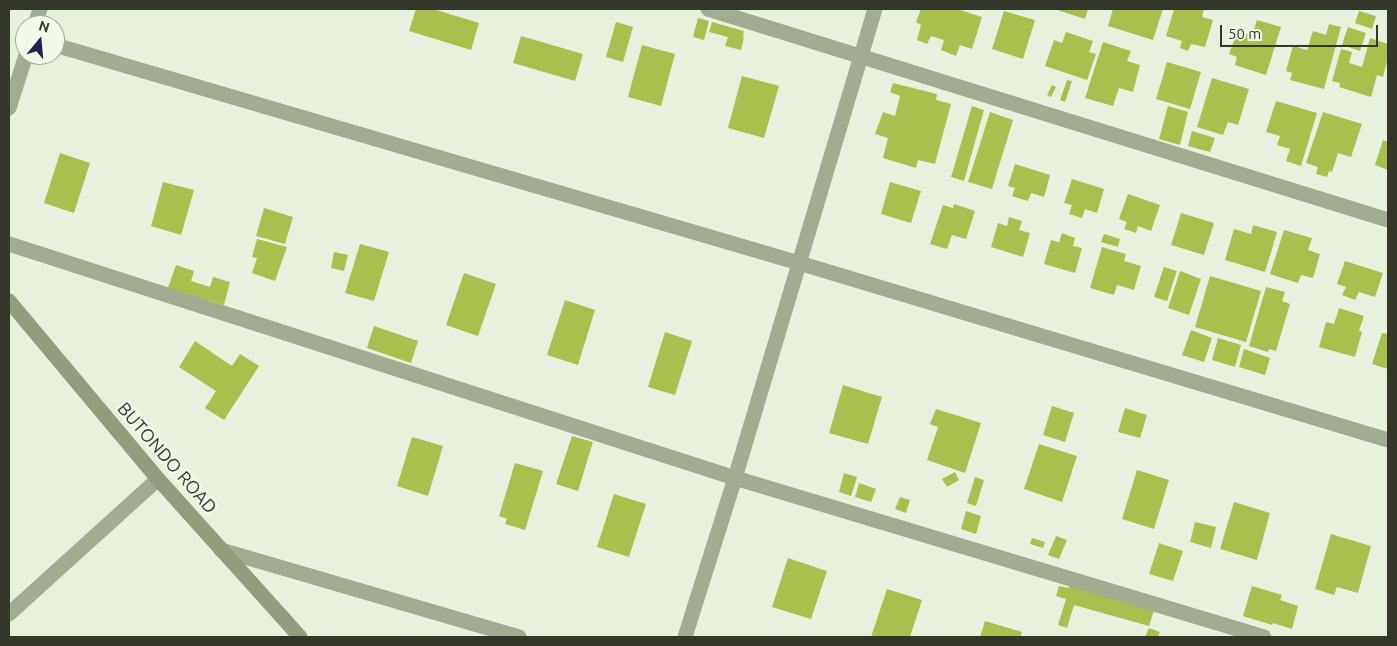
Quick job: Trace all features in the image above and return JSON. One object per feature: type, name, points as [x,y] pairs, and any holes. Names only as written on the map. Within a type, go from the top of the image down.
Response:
[{"type":"street","points":[[708,9],[1388,220]]},
{"type":"street","points":[[685,637],[735,478],[874,9]]},
{"type":"street","points":[[65,48],[799,263],[1388,440]]},
{"type":"street","points":[[9,108],[23,65]]},
{"type":"street","points":[[9,244],[735,478],[1264,637]]},
{"type":"street","name":"BUTONDO ROAD","points":[[9,301],[158,479],[300,637]]},
{"type":"street","points":[[9,614],[158,479]]},
{"type":"street","points":[[222,550],[519,637]]},
{"type":"building","points":[[416,9],[433,9],[479,23],[471,50],[409,31]]},
{"type":"building","points":[[921,9],[957,9],[982,17],[972,49],[960,45],[956,56],[941,50],[944,40],[931,36],[927,44],[917,40],[921,25],[916,22]]},
{"type":"building","points":[[1054,9],[1088,9],[1085,19]]},
{"type":"building","points":[[1113,9],[1163,9],[1153,40],[1108,26]]},
{"type":"building","points":[[1174,9],[1204,9],[1202,17],[1213,20],[1205,47],[1191,44],[1188,51],[1180,48],[1182,41],[1166,36]]},
{"type":"building","points":[[1004,11],[1035,20],[1023,59],[992,49]]},
{"type":"building","points":[[1359,11],[1376,16],[1372,29],[1355,23]]},
{"type":"building","points":[[698,18],[709,21],[704,40],[693,37]]},
{"type":"building","points":[[1257,20],[1281,27],[1266,75],[1235,65],[1237,57],[1229,54],[1237,32],[1252,35]]},
{"type":"building","points":[[616,22],[633,27],[623,62],[606,57]]},
{"type":"building","points":[[712,22],[744,31],[741,50],[725,46],[728,37],[709,32]]},
{"type":"building","points":[[1329,24],[1341,27],[1324,89],[1290,80],[1292,73],[1286,71],[1293,46],[1307,50],[1313,31],[1326,35]]},
{"type":"building","points":[[1348,27],[1366,33],[1360,51],[1342,45]]},
{"type":"building","points":[[1066,32],[1093,41],[1089,52],[1096,54],[1087,80],[1045,66],[1054,40],[1062,43]]},
{"type":"building","points":[[521,36],[583,54],[575,81],[513,63]]},
{"type":"building","points":[[1370,38],[1388,44],[1388,58],[1383,77],[1377,75],[1371,97],[1339,87],[1340,83],[1332,81],[1341,49],[1352,52],[1349,63],[1362,67]]},
{"type":"building","points":[[1103,42],[1131,51],[1127,61],[1140,65],[1133,92],[1119,88],[1113,106],[1085,98]]},
{"type":"building","points":[[642,45],[675,54],[661,106],[628,97]]},
{"type":"building","points":[[1167,62],[1201,72],[1190,109],[1156,99]]},
{"type":"building","points":[[742,76],[779,86],[764,138],[728,128]]},
{"type":"building","points":[[1212,78],[1249,89],[1238,125],[1228,122],[1223,135],[1197,127]]},
{"type":"building","points":[[1067,80],[1072,81],[1065,102],[1060,100]]},
{"type":"building","points":[[893,83],[937,94],[936,100],[951,104],[935,164],[918,160],[916,168],[883,158],[888,138],[875,134],[883,112],[895,116],[900,96],[890,92]]},
{"type":"building","points":[[1052,85],[1056,87],[1051,97],[1047,95]]},
{"type":"building","points":[[1276,101],[1317,113],[1301,166],[1286,161],[1290,149],[1277,145],[1280,136],[1266,132]]},
{"type":"building","points":[[972,106],[984,110],[964,181],[951,177]]},
{"type":"building","points":[[1168,106],[1188,112],[1180,145],[1159,139]]},
{"type":"building","points":[[990,112],[1013,120],[992,189],[968,182]]},
{"type":"building","points":[[1323,112],[1362,124],[1351,157],[1338,153],[1332,172],[1329,171],[1327,177],[1316,174],[1318,167],[1306,163]]},
{"type":"building","points":[[1192,131],[1215,138],[1210,152],[1188,146]]},
{"type":"building","points":[[1383,140],[1388,142],[1388,170],[1375,165]]},
{"type":"building","points":[[60,153],[90,163],[74,213],[44,203]]},
{"type":"building","points":[[1015,164],[1050,175],[1044,197],[1031,193],[1028,201],[1012,196],[1015,188],[1008,186]]},
{"type":"building","points":[[1072,179],[1104,189],[1097,213],[1085,209],[1082,218],[1069,214],[1072,205],[1064,203]]},
{"type":"building","points":[[163,182],[194,190],[181,235],[151,226]]},
{"type":"building","points":[[890,182],[921,191],[911,223],[881,214]]},
{"type":"building","points":[[1128,194],[1160,205],[1151,231],[1138,226],[1136,233],[1124,229],[1127,222],[1119,219]]},
{"type":"building","points":[[954,204],[975,211],[966,239],[952,235],[947,249],[930,244],[943,205],[953,208]]},
{"type":"building","points":[[264,208],[293,217],[285,244],[256,236]]},
{"type":"building","points":[[1181,213],[1214,223],[1204,255],[1171,245]]},
{"type":"building","points":[[1009,217],[1022,221],[1019,230],[1030,233],[1023,257],[991,247],[998,223],[1007,226]]},
{"type":"building","points":[[1253,225],[1277,232],[1265,272],[1225,260],[1234,229],[1251,234]]},
{"type":"building","points":[[1284,230],[1312,238],[1308,250],[1320,254],[1313,278],[1301,275],[1298,283],[1270,274]]},
{"type":"building","points":[[1062,233],[1075,238],[1073,246],[1082,248],[1075,273],[1044,264],[1051,240],[1059,242]]},
{"type":"building","points":[[1104,234],[1120,239],[1118,247],[1101,242]]},
{"type":"building","points":[[257,239],[287,247],[275,281],[252,273],[257,258],[252,257]]},
{"type":"building","points":[[360,244],[389,252],[374,301],[345,293]]},
{"type":"building","points":[[1102,247],[1126,254],[1124,261],[1141,266],[1134,290],[1117,285],[1114,295],[1090,288]]},
{"type":"building","points":[[334,252],[348,255],[344,271],[331,268]]},
{"type":"building","points":[[1345,261],[1383,273],[1375,297],[1359,292],[1355,300],[1342,295],[1346,287],[1337,284]]},
{"type":"building","points":[[176,265],[194,271],[191,281],[210,287],[213,277],[230,282],[224,305],[168,288]]},
{"type":"building","points":[[1164,267],[1177,271],[1167,301],[1154,297]]},
{"type":"building","points":[[1180,271],[1201,279],[1189,315],[1168,308]]},
{"type":"building","points":[[464,273],[496,284],[478,336],[446,325]]},
{"type":"building","points":[[1210,276],[1261,291],[1246,342],[1195,327]]},
{"type":"building","points":[[1266,287],[1285,292],[1282,301],[1290,304],[1276,351],[1269,349],[1268,352],[1249,346]]},
{"type":"building","points":[[565,300],[595,310],[578,365],[547,355]]},
{"type":"building","points":[[1339,308],[1364,316],[1359,331],[1362,332],[1355,357],[1319,347],[1326,322],[1334,324]]},
{"type":"building","points":[[374,326],[418,341],[411,363],[367,348]]},
{"type":"building","points":[[1191,330],[1212,338],[1204,362],[1182,355]]},
{"type":"building","points":[[665,332],[692,341],[675,395],[648,387]]},
{"type":"building","points":[[1382,333],[1388,334],[1388,369],[1372,364]]},
{"type":"building","points":[[1218,338],[1241,345],[1235,367],[1212,360]]},
{"type":"building","points":[[195,341],[232,366],[240,354],[259,366],[224,420],[205,408],[216,391],[179,367]]},
{"type":"building","points":[[1244,349],[1270,358],[1265,375],[1239,367]]},
{"type":"building","points":[[843,385],[882,397],[868,444],[829,433]]},
{"type":"building","points":[[1052,406],[1074,413],[1065,442],[1043,435]]},
{"type":"building","points":[[1125,408],[1147,415],[1140,438],[1118,432]]},
{"type":"building","points":[[936,409],[981,423],[965,473],[927,460],[938,427],[930,424]]},
{"type":"building","points":[[572,436],[593,442],[578,491],[556,484]]},
{"type":"building","points":[[412,437],[443,446],[428,496],[397,486]]},
{"type":"building","points":[[1039,444],[1077,456],[1062,502],[1024,489]]},
{"type":"building","points":[[515,463],[543,471],[525,530],[505,524],[507,519],[499,516]]},
{"type":"building","points":[[1137,470],[1169,480],[1154,529],[1122,519]]},
{"type":"building","points":[[955,472],[959,480],[947,487],[942,479]]},
{"type":"building","points":[[844,473],[857,477],[851,496],[839,492]]},
{"type":"building","points":[[975,477],[984,480],[976,506],[967,503]]},
{"type":"building","points":[[859,483],[876,489],[871,502],[855,497]]},
{"type":"building","points":[[614,494],[646,504],[629,557],[597,547]]},
{"type":"building","points":[[900,497],[910,500],[906,513],[895,509]]},
{"type":"building","points":[[1234,502],[1270,513],[1257,560],[1220,549]]},
{"type":"building","points":[[966,511],[981,516],[976,534],[961,529]]},
{"type":"building","points":[[1195,522],[1216,527],[1211,548],[1190,542]]},
{"type":"building","points":[[1331,534],[1371,546],[1358,593],[1337,587],[1334,595],[1315,589]]},
{"type":"building","points":[[1056,536],[1067,540],[1059,559],[1048,555]]},
{"type":"building","points":[[1032,538],[1045,542],[1043,548],[1030,544]]},
{"type":"building","points":[[1159,543],[1183,551],[1173,581],[1149,574]]},
{"type":"building","points":[[788,558],[827,571],[811,619],[772,607]]},
{"type":"building","points":[[1059,586],[1069,588],[1069,586],[1154,610],[1149,626],[1074,605],[1067,628],[1058,625],[1066,599],[1056,596]]},
{"type":"building","points":[[1252,586],[1282,595],[1280,600],[1298,606],[1292,629],[1243,616]]},
{"type":"building","points":[[887,589],[922,600],[910,637],[871,637]]},
{"type":"building","points":[[985,621],[1022,632],[1020,637],[980,637]]},
{"type":"building","points":[[1149,628],[1160,632],[1158,637],[1145,637]]}]
